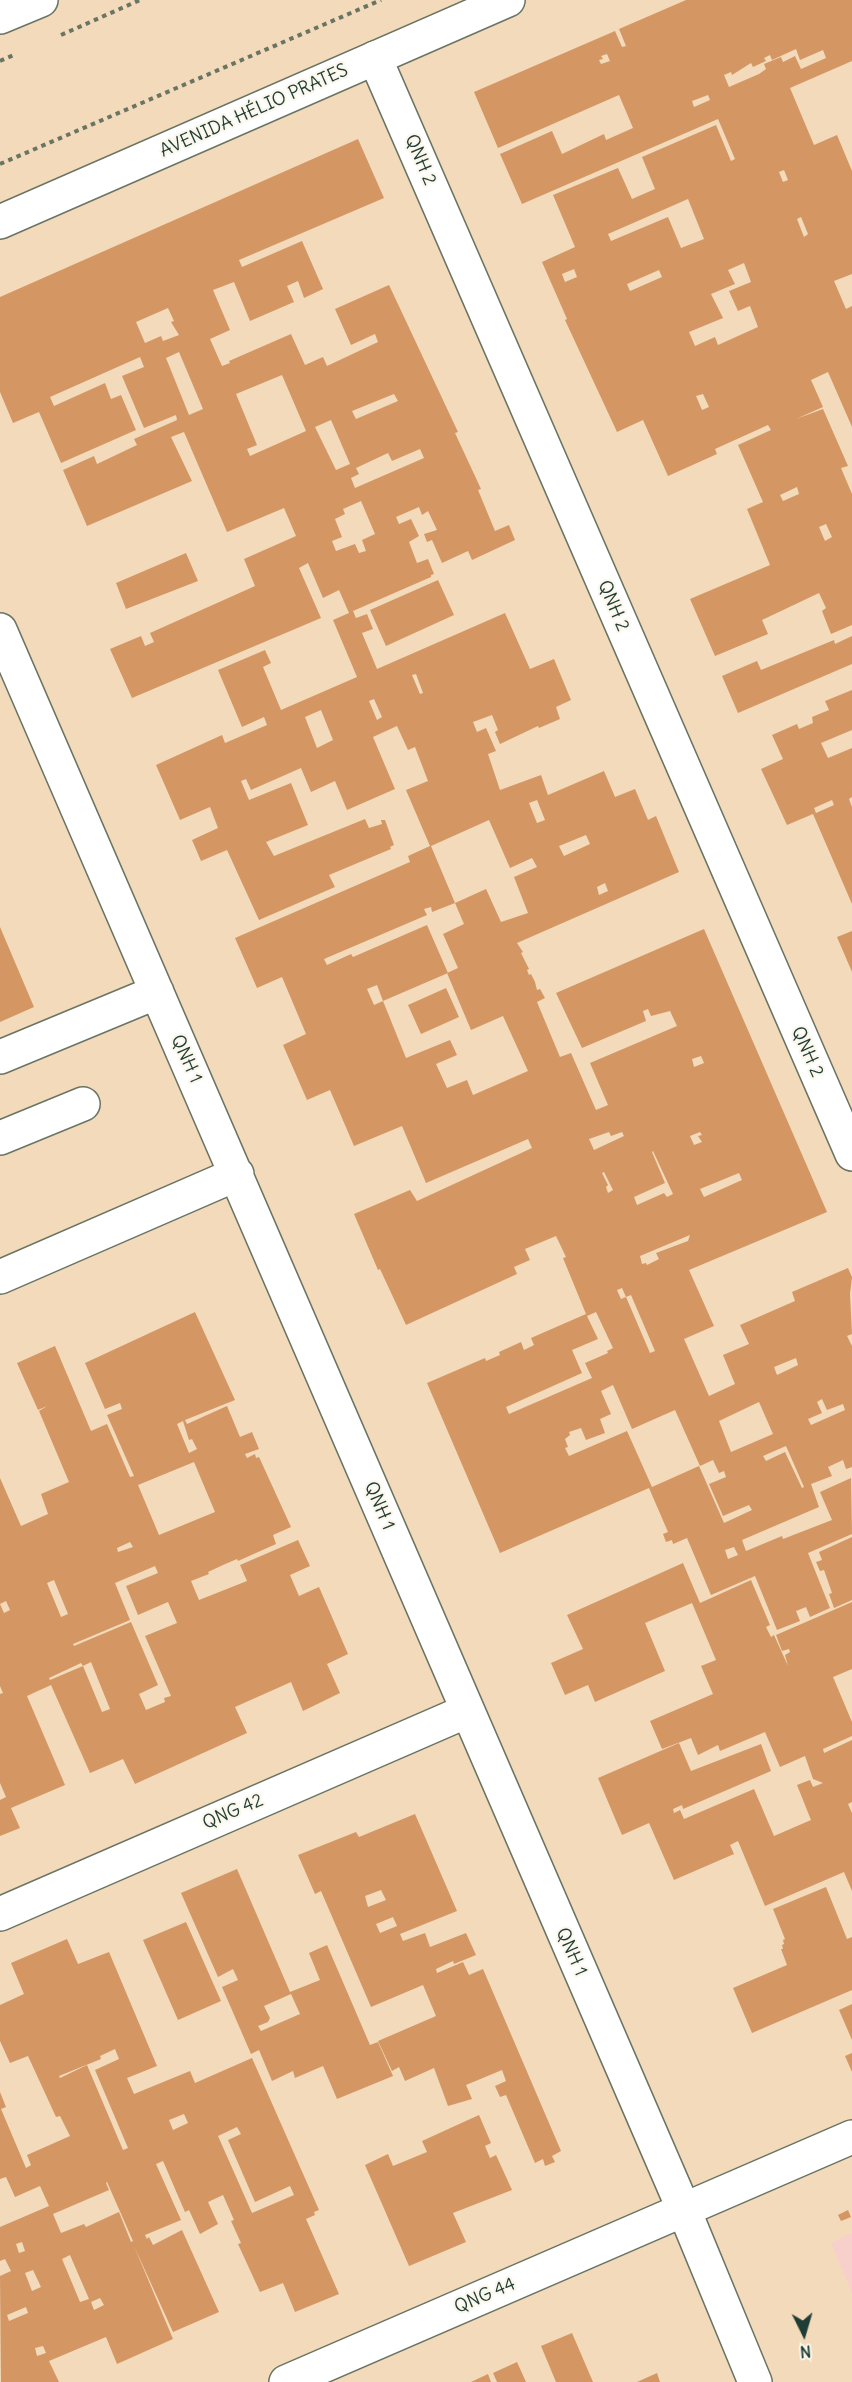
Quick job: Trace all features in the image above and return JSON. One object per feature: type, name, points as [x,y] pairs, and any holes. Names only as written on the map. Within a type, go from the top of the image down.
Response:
[{"type":"street","points":[[0,17],[41,0]]},
{"type":"street","name":"AVENIDA HÉLIO PRATES","points":[[0,222],[508,0]]},
{"type":"street","name":"QNH 2","points":[[375,58],[852,1154]]},
{"type":"street","name":"QNH 1","points":[[0,630],[237,1174],[466,1711],[684,2210],[755,2382]]},
{"type":"street","points":[[0,1058],[157,992]]},
{"type":"street","points":[[0,1138],[83,1104]]},
{"type":"street","points":[[0,1276],[237,1174]]},
{"type":"street","name":"QNG 42","points":[[0,1914],[466,1711]]},
{"type":"street","name":"QNG 44","points":[[286,2382],[852,2137]]},
{"type":"path","points":[[54,38],[140,0]]},
{"type":"path","points":[[0,164],[381,0]]},
{"type":"path","points":[[0,62],[22,52]]},
{"type":"shaded area","points":[[852,2233],[852,2293],[831,2243]]},
{"type":"building","points":[[686,0],[852,0],[852,61],[790,88],[814,145],[837,135],[852,171],[852,274],[834,281],[846,309],[852,306],[852,427],[828,372],[811,380],[823,407],[796,419],[823,409],[848,466],[841,468],[852,494],[852,625],[831,634],[822,611],[826,608],[819,593],[762,620],[768,634],[715,656],[690,599],[770,565],[747,509],[763,502],[738,445],[771,430],[768,425],[715,449],[717,454],[668,476],[643,420],[617,432],[565,320],[567,319],[542,262],[575,247],[553,195],[618,168],[632,199],[655,189],[642,157],[716,125],[731,161],[735,159],[718,119],[522,204],[500,154],[552,131],[562,154],[604,134],[606,140],[633,128],[619,95],[498,148],[474,92],[615,31],[622,47],[626,46],[619,29]],"holes":[[[796,49],[800,60],[823,50],[826,58],[801,69],[795,56],[783,62],[781,57],[764,64],[766,69],[759,74],[729,87],[724,75],[731,72],[732,75],[751,63],[753,67],[766,61],[764,58],[770,55],[772,60]],[[607,54],[610,61],[601,64],[599,60],[603,59],[601,56]],[[708,95],[710,100],[694,107],[692,101]],[[784,170],[788,180],[783,182],[779,172]],[[688,199],[704,239],[681,248],[668,217],[611,241],[608,234]],[[801,217],[808,234],[804,237],[797,219]],[[744,263],[751,282],[729,291],[738,311],[750,306],[758,327],[718,345],[715,337],[695,346],[689,332],[723,318],[711,294],[735,284],[728,270]],[[574,269],[577,277],[565,282],[562,274]],[[659,270],[662,277],[630,291],[627,284]],[[703,394],[709,407],[702,410],[696,396]],[[797,487],[799,494],[783,501],[780,495]],[[826,524],[832,537],[825,541],[819,527]]]},
{"type":"building","points":[[358,139],[384,198],[239,260],[242,267],[302,241],[323,289],[304,298],[298,281],[287,286],[294,302],[250,321],[234,282],[213,290],[230,330],[210,339],[222,366],[291,334],[305,365],[323,357],[327,366],[378,342],[375,334],[351,345],[335,309],[389,285],[458,432],[455,433],[481,489],[478,490],[495,531],[509,525],[515,540],[472,560],[468,551],[442,563],[432,540],[427,542],[424,534],[437,530],[428,511],[422,515],[419,507],[396,517],[399,524],[411,519],[419,536],[409,542],[417,563],[428,559],[434,574],[353,611],[356,618],[367,614],[373,629],[362,633],[377,669],[505,613],[530,669],[554,659],[571,700],[556,707],[560,719],[539,728],[538,726],[500,744],[492,715],[473,722],[477,732],[486,728],[496,751],[488,754],[500,790],[541,775],[548,795],[604,771],[615,797],[635,789],[648,820],[656,816],[679,872],[517,943],[523,952],[521,953],[529,969],[527,970],[529,975],[531,974],[537,990],[540,989],[545,998],[537,1002],[560,1057],[571,1053],[596,1110],[608,1105],[590,1063],[677,1026],[670,1011],[651,1016],[648,1009],[643,1011],[646,1021],[582,1048],[556,993],[704,929],[827,1212],[689,1270],[714,1326],[684,1339],[709,1396],[735,1384],[723,1355],[749,1344],[740,1325],[795,1301],[792,1292],[848,1268],[852,1277],[850,1294],[852,1334],[847,1336],[852,1346],[852,1467],[846,1469],[843,1460],[828,1467],[832,1476],[811,1484],[819,1507],[742,1540],[746,1551],[782,1536],[783,1539],[832,1520],[820,1492],[851,1478],[852,1534],[808,1553],[830,1608],[810,1617],[806,1607],[796,1611],[800,1621],[777,1630],[755,1576],[711,1595],[687,1538],[673,1544],[672,1540],[666,1542],[663,1534],[668,1532],[649,1488],[500,1553],[427,1383],[485,1358],[486,1361],[500,1355],[499,1352],[521,1342],[524,1350],[534,1345],[531,1338],[586,1314],[563,1258],[566,1257],[556,1236],[525,1249],[530,1260],[514,1267],[517,1274],[406,1325],[380,1269],[378,1270],[354,1214],[410,1190],[417,1201],[532,1148],[528,1139],[426,1183],[402,1126],[354,1146],[330,1090],[307,1100],[283,1045],[306,1034],[282,977],[257,988],[235,938],[410,862],[408,856],[430,846],[406,790],[428,781],[415,747],[408,750],[397,726],[373,737],[395,789],[347,810],[335,781],[311,792],[301,768],[251,790],[246,779],[241,781],[249,800],[291,783],[308,825],[266,842],[274,856],[365,819],[369,828],[382,824],[381,820],[385,820],[394,845],[390,847],[391,849],[329,875],[335,887],[259,920],[227,850],[201,861],[192,840],[218,828],[210,807],[180,820],[156,765],[222,735],[225,743],[267,725],[264,717],[242,727],[218,670],[265,650],[271,663],[263,667],[281,710],[357,677],[333,620],[349,613],[339,590],[323,598],[308,563],[299,568],[321,618],[132,698],[110,649],[141,636],[145,646],[154,642],[150,633],[255,586],[244,559],[296,536],[284,508],[227,532],[184,432],[171,437],[192,481],[87,526],[63,470],[94,456],[97,464],[137,445],[134,439],[177,420],[176,415],[144,428],[122,376],[144,367],[140,357],[50,397],[54,406],[105,383],[111,399],[121,395],[136,430],[61,463],[39,412],[13,423],[0,392],[0,297]],"holes":[[[168,308],[174,321],[171,322],[179,335],[163,341],[161,336],[145,343],[136,322]],[[179,352],[203,409],[189,415],[166,358]],[[282,375],[306,431],[250,456],[247,449],[257,445],[236,394]],[[394,394],[398,401],[356,419],[352,411]],[[331,420],[350,464],[336,470],[315,427]],[[420,449],[424,458],[355,488],[351,478],[359,474],[356,468],[388,453],[392,461]],[[361,501],[375,534],[362,540],[366,551],[359,553],[355,544],[336,551],[332,541],[342,537],[335,519],[345,514],[343,509]],[[416,674],[423,693],[420,694],[412,675]],[[374,699],[382,717],[377,720],[369,701]],[[321,710],[333,740],[317,748],[305,717]],[[537,800],[545,820],[537,823],[529,803]],[[489,820],[510,868],[532,858],[537,867],[514,877],[528,913],[501,922],[486,889],[455,903],[431,846]],[[586,835],[590,844],[564,856],[559,846]],[[605,883],[608,891],[599,895],[597,887]],[[455,903],[464,924],[443,934],[458,968],[448,973],[427,925],[353,957],[351,954],[327,965],[324,959],[427,915],[424,909],[431,907],[432,912]],[[447,973],[471,1030],[503,1016],[528,1071],[473,1095],[467,1080],[447,1088],[436,1064],[457,1055],[450,1040],[406,1058],[383,1001]],[[377,985],[383,1001],[374,1005],[367,989]],[[701,1056],[704,1063],[694,1067],[692,1059]],[[609,1132],[611,1136],[622,1132],[624,1136],[594,1150],[589,1139]],[[700,1132],[702,1135],[698,1136],[702,1142],[694,1145],[690,1136]],[[653,1151],[673,1194],[667,1197],[664,1193],[637,1205],[634,1197],[665,1183]],[[604,1172],[613,1190],[608,1193],[606,1187],[608,1185],[602,1173]],[[739,1173],[742,1180],[704,1197],[700,1189]],[[690,1235],[688,1241],[656,1253],[659,1259],[647,1265],[642,1264],[640,1256]],[[622,1288],[626,1297],[621,1299],[617,1290]],[[631,1295],[655,1351],[650,1353],[626,1297]],[[596,1312],[613,1348],[607,1351],[608,1353],[585,1363],[592,1378],[509,1414],[506,1407],[582,1373],[572,1350],[598,1339],[587,1316]],[[796,1358],[798,1365],[777,1375],[774,1367]],[[613,1385],[632,1429],[675,1410],[700,1466],[713,1460],[719,1473],[724,1471],[726,1477],[709,1484],[723,1516],[749,1505],[752,1510],[724,1523],[699,1466],[652,1487],[627,1431],[569,1456],[565,1448],[568,1447],[565,1439],[570,1435],[569,1432],[581,1428],[586,1440],[605,1433],[600,1419],[611,1414],[601,1391]],[[822,1399],[827,1410],[843,1404],[845,1410],[811,1425],[808,1419],[822,1413],[817,1402]],[[759,1402],[773,1434],[731,1452],[719,1421]],[[786,1446],[804,1487],[802,1488],[785,1452],[766,1461],[763,1456]],[[734,1547],[738,1555],[728,1559],[725,1550]]]},
{"type":"building","points":[[186,553],[198,581],[126,609],[116,583]]},
{"type":"building","points":[[438,580],[454,615],[386,646],[370,610]]},
{"type":"building","points":[[852,636],[852,664],[738,713],[722,676],[757,661],[761,670],[834,640],[835,644]]},
{"type":"building","points":[[852,690],[852,730],[821,743],[828,758],[852,748],[852,797],[849,799],[852,807],[852,904],[813,814],[787,825],[761,769],[783,759],[772,735],[797,724],[799,729],[813,723],[812,717],[829,710],[825,701]],"holes":[[[832,800],[834,805],[816,813],[814,808]]]},
{"type":"building","points":[[0,927],[34,1007],[0,1022]]},
{"type":"building","points":[[852,931],[852,972],[837,937]]},
{"type":"building","points":[[446,988],[459,1017],[421,1034],[408,1005]]},
{"type":"building","points":[[195,1312],[235,1400],[185,1420],[187,1424],[227,1406],[240,1437],[252,1432],[259,1449],[245,1454],[247,1458],[255,1454],[256,1458],[259,1457],[291,1527],[273,1535],[276,1544],[238,1561],[237,1559],[223,1565],[191,1581],[199,1600],[247,1581],[240,1565],[298,1540],[310,1566],[290,1575],[299,1596],[319,1587],[348,1654],[327,1664],[340,1693],[303,1711],[291,1682],[235,1707],[247,1733],[135,1784],[123,1759],[90,1773],[51,1685],[27,1696],[65,1785],[11,1808],[20,1828],[0,1836],[0,1800],[6,1797],[0,1783],[0,1694],[3,1693],[0,1686],[0,1604],[0,1478],[21,1526],[48,1514],[41,1494],[69,1482],[39,1411],[47,1406],[38,1410],[17,1363],[55,1346],[91,1431],[107,1424],[130,1477],[134,1476],[107,1415],[122,1409],[120,1403],[105,1409],[85,1363]],"holes":[[[183,1421],[189,1440],[192,1439],[197,1449],[189,1453],[177,1424]],[[194,1462],[215,1512],[159,1535],[138,1485]],[[130,1542],[133,1547],[118,1552],[117,1548]],[[155,1566],[158,1573],[126,1586],[138,1615],[168,1602],[177,1623],[145,1636],[171,1696],[164,1698],[165,1702],[146,1710],[139,1694],[158,1685],[131,1622],[74,1646],[73,1644],[130,1620],[115,1583]],[[54,1580],[68,1614],[61,1617],[47,1583]],[[6,1601],[10,1610],[4,1613],[0,1604]],[[91,1662],[110,1709],[102,1712],[83,1666]],[[81,1663],[83,1666],[50,1680],[49,1678]]]},
{"type":"building","points":[[852,1537],[852,1600],[834,1608],[829,1594],[832,1593],[824,1570],[820,1571],[816,1562],[822,1560],[819,1552]]},
{"type":"building","points":[[683,1563],[700,1603],[751,1580],[770,1625],[766,1627],[771,1637],[774,1635],[788,1666],[785,1655],[790,1652],[789,1649],[782,1651],[776,1635],[852,1602],[852,1669],[833,1677],[852,1722],[852,1736],[823,1749],[824,1753],[852,1740],[852,1802],[848,1804],[852,1813],[852,1891],[844,1872],[765,1906],[738,1841],[730,1845],[734,1854],[674,1880],[649,1823],[622,1835],[598,1778],[679,1743],[691,1771],[761,1744],[771,1771],[683,1809],[682,1805],[673,1809],[674,1813],[680,1810],[684,1819],[754,1789],[774,1836],[811,1820],[797,1785],[810,1780],[813,1787],[823,1783],[813,1779],[805,1756],[780,1767],[765,1732],[720,1751],[718,1745],[698,1755],[691,1738],[662,1749],[650,1721],[713,1694],[701,1666],[716,1660],[692,1603],[645,1623],[665,1671],[595,1702],[588,1685],[565,1695],[551,1663],[583,1649],[567,1615]]},
{"type":"building","points":[[415,1814],[457,1911],[400,1934],[403,1941],[425,1933],[430,1947],[466,1933],[476,1955],[454,1964],[453,1961],[436,1969],[437,1973],[463,1962],[469,1975],[483,1969],[561,2151],[552,2156],[555,2162],[545,2166],[543,2159],[535,2163],[506,2095],[500,2097],[495,2086],[506,2081],[502,2070],[466,2085],[472,2099],[448,2106],[434,2068],[405,2081],[399,2067],[392,2071],[378,2041],[436,2016],[423,1985],[371,2007],[321,1891],[315,1894],[298,1855],[356,1832],[359,1837]],"holes":[[[381,1890],[386,1900],[368,1907],[365,1896]],[[393,1917],[397,1926],[380,1933],[376,1924]]]},
{"type":"building","points":[[237,1869],[290,1992],[320,1980],[309,1953],[327,1945],[370,2045],[378,2042],[393,2076],[337,2099],[323,2066],[295,2078],[293,2071],[272,2081],[259,2050],[251,2054],[222,1987],[238,1980],[233,1969],[218,1977],[181,1893]],"holes":[[[291,1994],[300,2014],[261,2031],[258,2026],[268,2022],[270,2018],[264,2006]]]},
{"type":"building","points":[[826,1887],[847,1939],[852,1937],[852,1990],[752,2033],[733,1988],[787,1965],[781,1949],[783,1949],[785,1939],[773,1909]]},
{"type":"building","points":[[186,1922],[221,2001],[178,2020],[143,1940]]},
{"type":"building","points":[[67,1939],[78,1964],[109,1952],[157,2066],[127,2078],[134,2094],[190,2071],[195,2083],[252,2058],[319,2210],[314,2212],[315,2215],[306,2219],[339,2294],[295,2312],[283,2283],[260,2292],[238,2244],[241,2243],[231,2221],[234,2220],[223,2195],[208,2202],[218,2224],[200,2234],[189,2210],[185,2212],[163,2161],[156,2164],[181,2220],[145,2235],[147,2239],[149,2237],[153,2245],[182,2230],[219,2312],[173,2332],[134,2246],[173,2339],[117,2364],[106,2337],[49,2361],[59,2382],[1,2382],[0,2276],[11,2271],[5,2259],[0,2261],[0,2227],[49,2206],[40,2186],[15,2197],[6,2177],[0,2179],[0,2092],[6,2107],[1,2109],[26,2168],[31,2165],[27,2155],[70,2136],[60,2116],[56,2117],[28,2056],[10,2063],[0,2041],[0,2005],[24,1994],[11,1963]],"holes":[[[115,2049],[119,2059],[95,2070],[128,2148],[123,2150],[87,2065],[60,2078],[59,2076],[101,2059],[100,2056]],[[184,2114],[188,2123],[173,2130],[169,2120]],[[237,2127],[241,2134],[228,2140],[255,2202],[290,2186],[294,2195],[252,2213],[218,2136]],[[107,2182],[133,2241],[131,2242],[119,2212],[86,2227],[84,2224],[61,2233],[53,2214],[109,2190]],[[22,2242],[25,2251],[19,2253],[16,2244]],[[70,2255],[89,2299],[80,2302],[62,2259]],[[33,2270],[41,2287],[32,2291],[25,2273]],[[100,2298],[104,2305],[94,2310],[91,2302]],[[26,2307],[28,2313],[9,2321],[7,2315]],[[43,2346],[46,2353],[37,2356],[35,2348]]]},
{"type":"building","points":[[852,2004],[852,2040],[839,2010]]},
{"type":"building","points":[[852,2053],[852,2072],[845,2056]]},
{"type":"building","points":[[479,2115],[491,2143],[485,2146],[490,2158],[496,2155],[512,2190],[453,2213],[466,2242],[409,2266],[365,2165],[388,2154],[393,2166],[427,2152],[422,2141]]},
{"type":"building","points":[[848,2210],[851,2217],[841,2221],[838,2215]]},
{"type":"building","points":[[572,2333],[593,2382],[556,2382],[541,2346]]},
{"type":"building","points":[[517,2362],[526,2382],[497,2382],[493,2373]]},
{"type":"building","points":[[657,2373],[660,2382],[637,2382]]},
{"type":"building","points":[[488,2374],[491,2382],[471,2382]]}]
